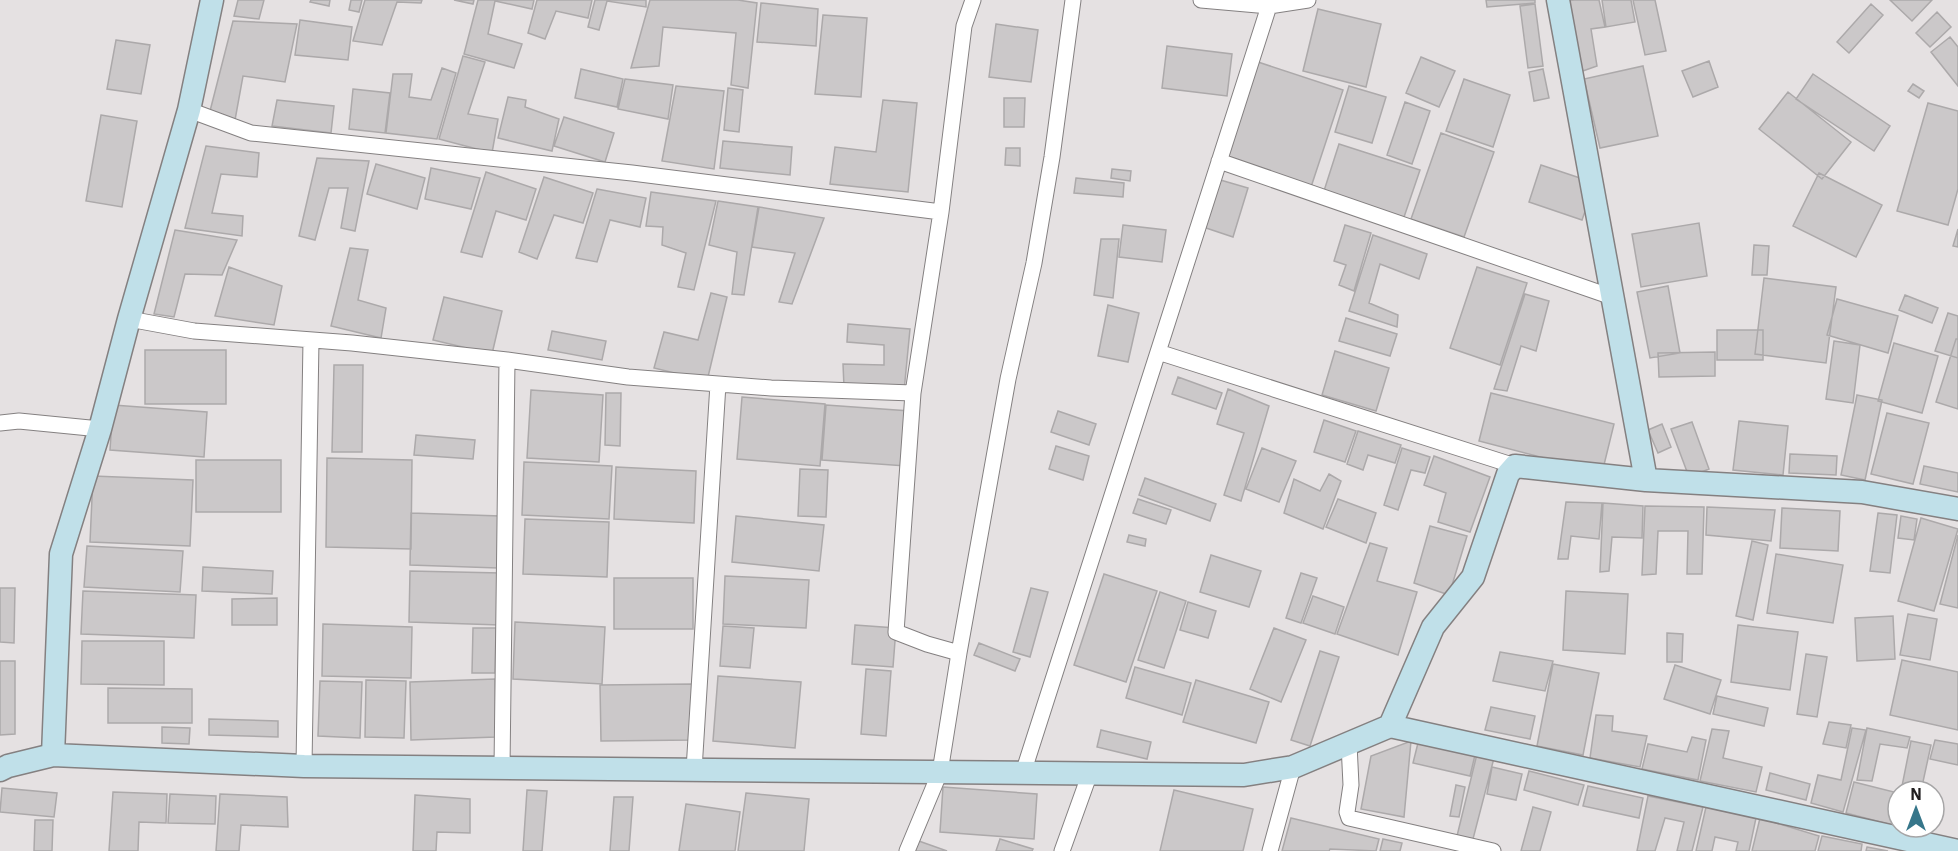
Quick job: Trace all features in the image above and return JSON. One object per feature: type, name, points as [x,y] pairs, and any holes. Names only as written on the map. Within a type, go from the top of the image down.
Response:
[{"type":"street","points":[[53,755],[61,554],[100,429],[189,110],[212,0]]},
{"type":"street","points":[[959,653],[896,632],[913,393],[941,212],[964,26],[973,0]]},
{"type":"street","points":[[907,851],[940,772],[1008,379],[1036,251],[1052,157],[1073,0]]},
{"type":"street","points":[[1202,0],[1269,6],[1308,0]]},
{"type":"street","points":[[1558,0],[1646,480]]},
{"type":"street","points":[[1023,772],[1269,6]]},
{"type":"street","points":[[189,110],[251,133],[632,173],[941,212]]},
{"type":"street","points":[[1220,161],[1612,297]]},
{"type":"street","points":[[129,319],[194,331],[311,340],[507,360],[628,377],[771,388],[913,393]]},
{"type":"street","points":[[304,766],[311,340]]},
{"type":"street","points":[[1158,352],[1515,466],[1646,480],[1862,492],[1958,508]]},
{"type":"street","points":[[502,768],[507,360]]},
{"type":"street","points":[[694,770],[718,384]]},
{"type":"street","points":[[0,423],[19,421],[100,429]]},
{"type":"street","points":[[1390,726],[1433,627],[1473,576],[1506,480],[1515,466]]},
{"type":"street","points":[[0,770],[53,755],[304,766],[1244,775],[1293,767],[1390,726],[1958,850]]},
{"type":"street","points":[[1348,744],[1351,785],[1347,812],[1349,818],[1493,851]]},
{"type":"street","points":[[1270,851],[1293,767]]},
{"type":"street","points":[[1062,851],[1090,773]]},
{"type":"building","points":[[238,0],[264,0],[259,19],[234,16]]},
{"type":"building","points":[[311,0],[330,0],[329,6],[310,2]]},
{"type":"building","points":[[351,0],[362,0],[359,12],[349,10]]},
{"type":"building","points":[[365,0],[422,0],[421,3],[397,2],[382,45],[353,41]]},
{"type":"building","points":[[454,0],[474,0],[473,4]]},
{"type":"building","points":[[478,0],[534,0],[532,9],[495,1],[488,34],[522,44],[514,68],[464,54]]},
{"type":"building","points":[[537,0],[592,0],[588,18],[556,11],[545,39],[528,33]]},
{"type":"building","points":[[595,0],[646,0],[646,7],[607,1],[599,30],[588,27]]},
{"type":"building","points":[[650,0],[738,0],[757,3],[748,88],[731,85],[736,33],[663,27],[659,66],[631,68]]},
{"type":"building","points":[[1486,0],[1535,0],[1535,3],[1487,7]]},
{"type":"building","points":[[1599,0],[1605,27],[1591,29],[1597,66],[1580,72],[1561,2]]},
{"type":"building","points":[[1602,0],[1631,0],[1635,22],[1606,27]]},
{"type":"building","points":[[1633,0],[1655,0],[1666,51],[1645,55]]},
{"type":"building","points":[[1890,0],[1932,0],[1912,21]]},
{"type":"building","points":[[761,3],[818,9],[816,46],[757,42]]},
{"type":"building","points":[[1535,4],[1543,66],[1528,68],[1520,6]]},
{"type":"building","points":[[1871,4],[1883,15],[1849,53],[1837,42]]},
{"type":"building","points":[[1318,9],[1381,24],[1366,87],[1303,71]]},
{"type":"building","points":[[1937,12],[1951,27],[1930,47],[1916,33]]},
{"type":"building","points":[[823,15],[867,18],[861,97],[815,94]]},
{"type":"building","points":[[300,20],[352,27],[348,60],[295,55]]},
{"type":"building","points":[[233,21],[297,24],[285,82],[243,76],[235,120],[209,115]]},
{"type":"building","points":[[996,24],[1038,30],[1031,82],[989,77]]},
{"type":"building","points":[[1950,37],[1958,47],[1958,86],[1931,52]]},
{"type":"building","points":[[116,40],[150,45],[141,94],[107,89]]},
{"type":"building","points":[[1167,46],[1232,54],[1227,96],[1162,88]]},
{"type":"building","points":[[463,56],[485,62],[468,114],[498,119],[492,153],[439,139]]},
{"type":"building","points":[[1421,57],[1455,71],[1439,107],[1406,93]]},
{"type":"building","points":[[1255,61],[1343,90],[1311,187],[1224,158]]},
{"type":"building","points":[[1709,61],[1718,87],[1693,97],[1682,71]]},
{"type":"building","points":[[1643,66],[1658,136],[1600,148],[1584,79]]},
{"type":"building","points":[[442,68],[456,73],[437,139],[386,133],[393,74],[412,74],[409,97],[431,100]]},
{"type":"building","points":[[581,69],[623,79],[617,107],[575,98]]},
{"type":"building","points":[[1543,69],[1549,98],[1534,101],[1529,72]]},
{"type":"building","points":[[1813,74],[1890,126],[1874,151],[1796,99]]},
{"type":"building","points":[[625,79],[673,85],[668,119],[618,109]]},
{"type":"building","points":[[1464,79],[1510,95],[1493,147],[1446,131]]},
{"type":"building","points":[[1913,84],[1924,91],[1919,98],[1908,91]]},
{"type":"building","points":[[676,86],[724,91],[714,169],[662,161]]},
{"type":"building","points":[[1349,86],[1386,97],[1372,143],[1335,132]]},
{"type":"building","points":[[728,88],[743,90],[739,132],[724,130]]},
{"type":"building","points":[[353,89],[390,93],[385,133],[349,129]]},
{"type":"building","points":[[1788,92],[1851,142],[1822,179],[1759,129]]},
{"type":"building","points":[[508,97],[526,100],[525,107],[559,119],[552,151],[498,138]]},
{"type":"building","points":[[1004,98],[1025,98],[1024,127],[1004,127]]},
{"type":"building","points":[[277,100],[334,106],[331,133],[272,126]]},
{"type":"building","points":[[883,100],[917,103],[908,192],[830,184],[835,147],[876,152]]},
{"type":"building","points":[[1405,102],[1430,111],[1412,164],[1387,155]]},
{"type":"building","points":[[1928,103],[1958,111],[1958,189],[1948,225],[1897,211]]},
{"type":"building","points":[[101,115],[137,121],[122,207],[86,201]]},
{"type":"building","points":[[564,117],[614,133],[605,162],[554,146]]},
{"type":"building","points":[[1441,133],[1494,152],[1464,237],[1411,219]]},
{"type":"building","points":[[723,141],[792,147],[790,175],[720,168]]},
{"type":"building","points":[[1339,144],[1420,170],[1403,220],[1323,194]]},
{"type":"building","points":[[206,146],[259,153],[257,177],[221,174],[212,213],[243,216],[242,236],[185,228]]},
{"type":"building","points":[[1006,148],[1020,148],[1020,166],[1005,165]]},
{"type":"building","points":[[317,158],[369,161],[355,231],[341,228],[348,188],[329,188],[315,240],[299,236]]},
{"type":"building","points":[[376,164],[425,178],[417,209],[367,194]]},
{"type":"building","points":[[1541,165],[1595,183],[1582,220],[1529,202]]},
{"type":"building","points":[[431,168],[480,178],[471,209],[425,199]]},
{"type":"building","points":[[1112,169],[1131,171],[1130,181],[1111,178]]},
{"type":"building","points":[[486,172],[536,189],[526,220],[496,211],[482,257],[461,252]]},
{"type":"building","points":[[1819,173],[1882,205],[1856,257],[1793,226]]},
{"type":"building","points":[[544,177],[593,193],[583,223],[554,215],[537,259],[519,252]]},
{"type":"building","points":[[1076,178],[1124,183],[1123,197],[1074,193]]},
{"type":"building","points":[[1217,179],[1248,188],[1233,237],[1203,227]]},
{"type":"building","points":[[597,189],[646,198],[640,227],[610,220],[597,262],[576,258]]},
{"type":"building","points":[[651,192],[716,201],[694,290],[678,287],[686,253],[662,245],[663,227],[646,226]]},
{"type":"building","points":[[718,201],[758,207],[744,295],[732,294],[737,252],[709,245]]},
{"type":"building","points":[[759,207],[824,218],[792,304],[779,302],[795,253],[752,247]]},
{"type":"building","points":[[1699,223],[1707,276],[1641,287],[1632,234]]},
{"type":"building","points":[[1123,225],[1166,230],[1162,262],[1119,257]]},
{"type":"building","points":[[1345,225],[1371,233],[1354,291],[1339,285],[1346,265],[1334,261]]},
{"type":"building","points":[[1958,229],[1958,247],[1953,246]]},
{"type":"building","points":[[175,230],[237,240],[222,275],[185,274],[174,317],[154,314]]},
{"type":"building","points":[[1373,235],[1427,254],[1419,279],[1380,264],[1369,303],[1398,315],[1397,327],[1349,311]]},
{"type":"building","points":[[1101,239],[1119,239],[1113,298],[1094,295]]},
{"type":"building","points":[[1754,245],[1769,246],[1767,275],[1752,275]]},
{"type":"building","points":[[350,248],[368,250],[358,300],[386,308],[381,338],[331,326]]},
{"type":"building","points":[[229,267],[282,286],[274,325],[215,316]]},
{"type":"building","points":[[1477,267],[1527,283],[1500,365],[1450,348]]},
{"type":"building","points":[[1764,278],[1836,287],[1826,363],[1755,354]]},
{"type":"building","points":[[1668,286],[1680,353],[1650,358],[1637,292]]},
{"type":"building","points":[[711,293],[727,297],[707,381],[654,368],[664,332],[698,340]]},
{"type":"building","points":[[1525,294],[1549,301],[1536,351],[1521,346],[1507,391],[1494,389]]},
{"type":"building","points":[[1905,295],[1938,308],[1932,323],[1899,310]]},
{"type":"building","points":[[444,297],[502,311],[492,354],[433,340]]},
{"type":"building","points":[[1837,299],[1898,316],[1888,353],[1827,335]]},
{"type":"building","points":[[1108,305],[1139,313],[1128,362],[1098,356]]},
{"type":"building","points":[[1948,313],[1958,316],[1958,358],[1935,351]]},
{"type":"building","points":[[1346,318],[1397,334],[1390,356],[1339,341]]},
{"type":"building","points":[[848,324],[910,329],[904,391],[844,387],[843,364],[884,365],[884,345],[847,342]]},
{"type":"building","points":[[1717,330],[1763,330],[1763,360],[1717,360]]},
{"type":"building","points":[[552,331],[606,341],[602,360],[548,350]]},
{"type":"building","points":[[1956,339],[1958,339],[1958,409],[1936,402]]},
{"type":"building","points":[[1834,341],[1860,345],[1853,403],[1826,399]]},
{"type":"building","points":[[1894,343],[1938,356],[1922,413],[1878,401]]},
{"type":"building","points":[[145,350],[226,350],[226,404],[145,404]]},
{"type":"building","points":[[1335,351],[1389,368],[1376,411],[1322,395]]},
{"type":"building","points":[[1715,352],[1715,376],[1659,377],[1658,353]]},
{"type":"building","points":[[334,365],[363,365],[362,452],[332,452]]},
{"type":"building","points":[[1178,377],[1222,393],[1216,409],[1172,394]]},
{"type":"building","points":[[1228,389],[1269,406],[1241,501],[1224,495],[1244,433],[1217,424]]},
{"type":"building","points":[[531,390],[603,395],[599,462],[527,458]]},
{"type":"building","points":[[606,393],[621,393],[620,446],[605,445]]},
{"type":"building","points":[[1491,393],[1614,424],[1602,473],[1479,441]]},
{"type":"building","points":[[1857,395],[1882,400],[1865,480],[1841,475]]},
{"type":"building","points":[[742,397],[825,404],[820,466],[737,459]]},
{"type":"building","points":[[113,405],[207,412],[204,457],[110,450]]},
{"type":"building","points":[[826,405],[910,411],[906,466],[822,460]]},
{"type":"building","points":[[1058,411],[1096,424],[1089,445],[1051,432]]},
{"type":"building","points":[[1887,413],[1929,423],[1913,484],[1871,474]]},
{"type":"building","points":[[1324,420],[1356,431],[1345,462],[1314,452]]},
{"type":"building","points":[[1739,421],[1788,426],[1783,475],[1733,470]]},
{"type":"building","points":[[1692,422],[1709,469],[1689,477],[1671,429]]},
{"type":"building","points":[[1662,424],[1671,447],[1658,453],[1648,430]]},
{"type":"building","points":[[1358,431],[1401,445],[1395,463],[1368,455],[1363,470],[1347,464]]},
{"type":"building","points":[[416,435],[475,440],[473,459],[414,455]]},
{"type":"building","points":[[1056,446],[1089,456],[1083,480],[1049,469]]},
{"type":"building","points":[[1262,448],[1296,461],[1279,502],[1246,489]]},
{"type":"building","points":[[1402,448],[1430,457],[1425,473],[1411,470],[1398,510],[1384,505]]},
{"type":"building","points":[[1790,454],[1837,456],[1836,475],[1789,473]]},
{"type":"building","points":[[1434,456],[1490,477],[1470,532],[1438,522],[1446,493],[1424,485]]},
{"type":"building","points":[[327,458],[412,460],[411,549],[326,547]]},
{"type":"building","points":[[196,460],[281,460],[281,512],[196,512]]},
{"type":"building","points":[[524,462],[612,466],[609,519],[522,515]]},
{"type":"building","points":[[1924,466],[1958,473],[1958,492],[1920,484]]},
{"type":"building","points":[[616,467],[696,471],[694,523],[614,519]]},
{"type":"building","points":[[800,469],[828,470],[826,517],[798,516]]},
{"type":"building","points":[[1329,474],[1341,481],[1323,529],[1284,513],[1294,479],[1320,491]]},
{"type":"building","points":[[93,476],[193,480],[190,546],[90,542]]},
{"type":"building","points":[[1145,478],[1216,504],[1210,521],[1139,495]]},
{"type":"building","points":[[1138,499],[1171,510],[1166,524],[1133,513]]},
{"type":"building","points":[[1338,499],[1376,513],[1366,543],[1326,527]]},
{"type":"building","points":[[1566,502],[1602,503],[1599,539],[1571,536],[1568,559],[1558,559]]},
{"type":"building","points":[[1603,503],[1643,506],[1642,538],[1612,537],[1609,571],[1600,572]]},
{"type":"building","points":[[1645,506],[1704,507],[1702,574],[1687,574],[1688,531],[1658,531],[1656,574],[1642,575]]},
{"type":"building","points":[[1707,507],[1775,510],[1771,541],[1706,535]]},
{"type":"building","points":[[1782,508],[1840,511],[1838,551],[1780,548]]},
{"type":"building","points":[[411,513],[500,516],[498,568],[410,565]]},
{"type":"building","points":[[1878,513],[1897,515],[1890,573],[1870,571]]},
{"type":"building","points":[[736,516],[824,525],[819,571],[732,562]]},
{"type":"building","points":[[1901,516],[1917,519],[1914,540],[1898,538]]},
{"type":"building","points":[[1921,518],[1958,529],[1934,611],[1898,601]]},
{"type":"building","points":[[525,519],[609,522],[607,577],[523,574]]},
{"type":"building","points":[[1430,526],[1467,536],[1449,595],[1414,583]]},
{"type":"building","points":[[1129,535],[1146,539],[1145,546],[1127,542]]},
{"type":"building","points":[[1958,535],[1958,608],[1940,604]]},
{"type":"building","points":[[1752,541],[1768,545],[1753,620],[1736,616]]},
{"type":"building","points":[[1370,543],[1387,548],[1377,581],[1417,592],[1398,655],[1337,634]]},
{"type":"building","points":[[87,546],[183,551],[180,592],[84,587]]},
{"type":"building","points":[[1776,554],[1843,565],[1833,623],[1767,613]]},
{"type":"building","points":[[1211,555],[1261,571],[1249,607],[1200,592]]},
{"type":"building","points":[[203,567],[273,571],[272,594],[202,591]]},
{"type":"building","points":[[410,571],[501,573],[500,625],[409,622]]},
{"type":"building","points":[[1301,573],[1317,578],[1301,623],[1286,618]]},
{"type":"building","points":[[1104,574],[1157,591],[1126,682],[1074,665]]},
{"type":"building","points":[[725,576],[809,580],[806,628],[723,624]]},
{"type":"building","points":[[614,578],[693,578],[693,629],[614,629]]},
{"type":"building","points":[[0,588],[15,588],[14,643],[0,642]]},
{"type":"building","points":[[1031,588],[1048,592],[1030,657],[1013,652]]},
{"type":"building","points":[[83,591],[196,595],[194,638],[81,634]]},
{"type":"building","points":[[1566,591],[1628,594],[1625,654],[1563,650]]},
{"type":"building","points":[[1160,592],[1186,601],[1164,668],[1138,660]]},
{"type":"building","points":[[1313,596],[1344,607],[1335,634],[1303,623]]},
{"type":"building","points":[[277,598],[277,625],[232,625],[232,599]]},
{"type":"building","points":[[1188,602],[1216,611],[1208,638],[1180,630]]},
{"type":"building","points":[[1908,614],[1937,619],[1930,660],[1900,655]]},
{"type":"building","points":[[1893,616],[1895,659],[1857,661],[1855,618]]},
{"type":"building","points":[[515,622],[605,627],[602,684],[513,679]]},
{"type":"building","points":[[323,624],[412,627],[411,678],[322,676]]},
{"type":"building","points":[[855,625],[896,628],[893,667],[852,664]]},
{"type":"building","points":[[1738,625],[1798,632],[1790,690],[1731,682]]},
{"type":"building","points":[[723,626],[754,628],[750,668],[720,666]]},
{"type":"building","points":[[473,628],[496,628],[495,673],[472,673]]},
{"type":"building","points":[[1274,628],[1306,640],[1281,702],[1250,689]]},
{"type":"building","points":[[1667,633],[1683,634],[1682,662],[1667,662]]},
{"type":"building","points":[[82,641],[164,641],[164,685],[81,684]]},
{"type":"building","points":[[979,643],[1020,659],[1015,671],[974,655]]},
{"type":"building","points":[[1320,651],[1339,657],[1310,746],[1291,740]]},
{"type":"building","points":[[1500,652],[1553,661],[1545,691],[1493,681]]},
{"type":"building","points":[[1806,654],[1827,657],[1817,717],[1797,714]]},
{"type":"building","points":[[1902,660],[1958,672],[1958,730],[1890,715]]},
{"type":"building","points":[[0,661],[15,661],[15,734],[0,735]]},
{"type":"building","points":[[1553,664],[1599,673],[1583,755],[1537,746]]},
{"type":"building","points":[[1675,665],[1721,680],[1710,714],[1664,699]]},
{"type":"building","points":[[1135,667],[1191,683],[1182,715],[1126,698]]},
{"type":"building","points":[[866,669],[891,671],[886,736],[861,734]]},
{"type":"building","points":[[718,676],[801,682],[795,748],[713,741]]},
{"type":"building","points":[[495,679],[496,737],[411,740],[410,682]]},
{"type":"building","points":[[366,680],[406,681],[404,738],[365,737]]},
{"type":"building","points":[[1196,680],[1269,702],[1256,743],[1183,722]]},
{"type":"building","points":[[320,681],[362,682],[360,738],[318,736]]},
{"type":"building","points":[[692,684],[693,740],[601,741],[600,685]]},
{"type":"building","points":[[108,688],[192,689],[192,723],[108,723]]},
{"type":"building","points":[[1717,696],[1768,708],[1764,726],[1713,714]]},
{"type":"building","points":[[1491,707],[1535,716],[1530,739],[1485,730]]},
{"type":"building","points":[[1596,715],[1613,716],[1612,731],[1647,736],[1640,767],[1590,758]]},
{"type":"building","points":[[209,719],[278,721],[278,737],[209,735]]},
{"type":"building","points":[[1829,722],[1851,725],[1846,748],[1823,744]]},
{"type":"building","points":[[162,727],[190,728],[189,744],[162,743]]},
{"type":"building","points":[[1852,728],[1866,730],[1843,812],[1811,803],[1818,775],[1841,780]]},
{"type":"building","points":[[1867,728],[1910,737],[1907,748],[1880,744],[1872,781],[1857,780]]},
{"type":"building","points":[[1712,729],[1729,731],[1723,758],[1762,767],[1756,792],[1700,781]]},
{"type":"building","points":[[1101,730],[1151,742],[1147,759],[1097,747]]},
{"type":"building","points":[[1692,737],[1706,740],[1698,780],[1642,769],[1648,744],[1687,752]]},
{"type":"building","points":[[1935,740],[1958,744],[1958,765],[1930,759]]},
{"type":"building","points":[[1411,741],[1404,817],[1361,809],[1371,756]]},
{"type":"building","points":[[1911,741],[1931,745],[1924,779],[1903,779]]},
{"type":"building","points":[[1418,743],[1475,755],[1470,776],[1413,763]]},
{"type":"building","points":[[1477,754],[1494,758],[1473,839],[1457,836]]},
{"type":"building","points":[[1492,767],[1522,774],[1516,800],[1487,794]]},
{"type":"building","points":[[1529,771],[1584,785],[1578,805],[1524,790]]},
{"type":"building","points":[[1770,773],[1810,784],[1806,800],[1766,790]]},
{"type":"building","points":[[1854,782],[1886,790],[1886,823],[1846,813]]},
{"type":"building","points":[[1456,785],[1465,787],[1459,817],[1450,816]]},
{"type":"building","points":[[1588,786],[1643,798],[1639,818],[1583,806]]},
{"type":"building","points":[[943,787],[1037,794],[1034,839],[940,832]]},
{"type":"building","points":[[2,788],[57,793],[54,817],[0,812]]},
{"type":"building","points":[[527,790],[547,791],[542,851],[523,851]]},
{"type":"building","points":[[1174,790],[1253,809],[1243,851],[1160,851]]},
{"type":"building","points":[[113,792],[167,794],[166,823],[139,822],[138,851],[109,851]]},
{"type":"building","points":[[746,793],[809,799],[804,851],[738,851]]},
{"type":"building","points":[[170,794],[216,796],[215,824],[168,823]]},
{"type":"building","points":[[220,794],[287,797],[288,827],[241,825],[239,851],[216,851]]},
{"type":"building","points":[[415,795],[470,799],[470,833],[437,832],[436,851],[413,851]]},
{"type":"building","points":[[1648,796],[1703,807],[1692,851],[1677,851],[1684,822],[1665,818],[1655,851],[1637,851]]},
{"type":"building","points":[[614,797],[633,797],[629,851],[610,851]]},
{"type":"building","points":[[686,804],[740,812],[735,851],[679,851]]},
{"type":"building","points":[[1533,807],[1551,812],[1540,851],[1521,851]]},
{"type":"building","points":[[1706,807],[1756,818],[1749,851],[1736,851],[1738,842],[1715,837],[1712,851],[1696,851]]},
{"type":"building","points":[[1291,818],[1379,839],[1376,851],[1330,849],[1329,851],[1282,851]]},
{"type":"building","points":[[1760,818],[1819,836],[1815,851],[1752,851]]},
{"type":"building","points":[[35,820],[53,820],[52,851],[34,851]]},
{"type":"building","points":[[1822,836],[1862,844],[1861,851],[1818,851]]},
{"type":"building","points":[[1000,839],[1033,849],[1032,851],[996,851]]},
{"type":"building","points":[[1383,839],[1402,843],[1400,851],[1380,851]]},
{"type":"building","points":[[916,840],[947,851],[912,851]]},
{"type":"building","points":[[1867,847],[1888,851],[1866,851]]}]
